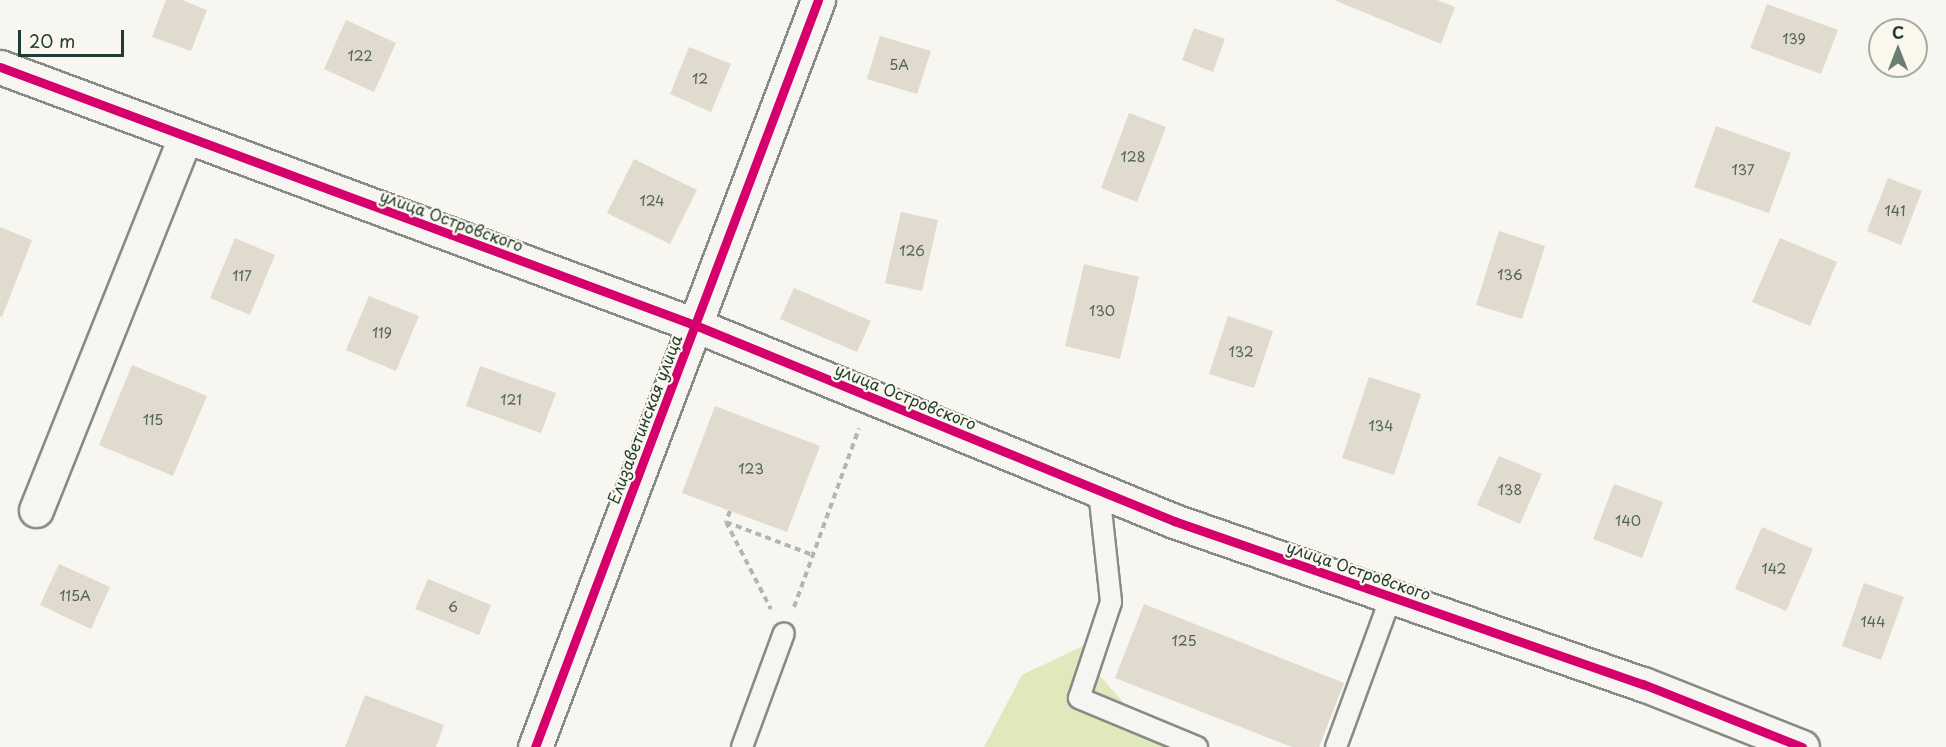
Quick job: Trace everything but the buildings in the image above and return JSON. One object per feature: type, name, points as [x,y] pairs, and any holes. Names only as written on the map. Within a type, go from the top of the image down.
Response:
[{"type":"street","name":"Елизаветинская улица","points":[[535,747],[818,0]]},
{"type":"street","name":"улица Островского","points":[[0,67],[695,326],[1099,491],[1391,597],[1642,684],[1802,747]]},
{"type":"street","points":[[36,510],[185,137]]},
{"type":"lane","points":[[1099,491],[1112,602],[1079,698],[1197,747]]},
{"type":"lane","points":[[1336,747],[1391,597]]},
{"type":"lane","points":[[742,747],[784,633]]},
{"type":"path","points":[[784,633],[870,397]]},
{"type":"path","points":[[730,511],[726,522],[784,633]]},
{"type":"path","points":[[726,522],[813,555]]},
{"type":"green space","points":[[1085,645],[1095,670],[1130,710],[1183,747],[984,747],[1022,675]]},
{"type":"cycle path","points":[[535,747],[818,0]]},
{"type":"cycle path","points":[[0,67],[695,325],[1174,521],[1643,684],[1802,747]]}]
